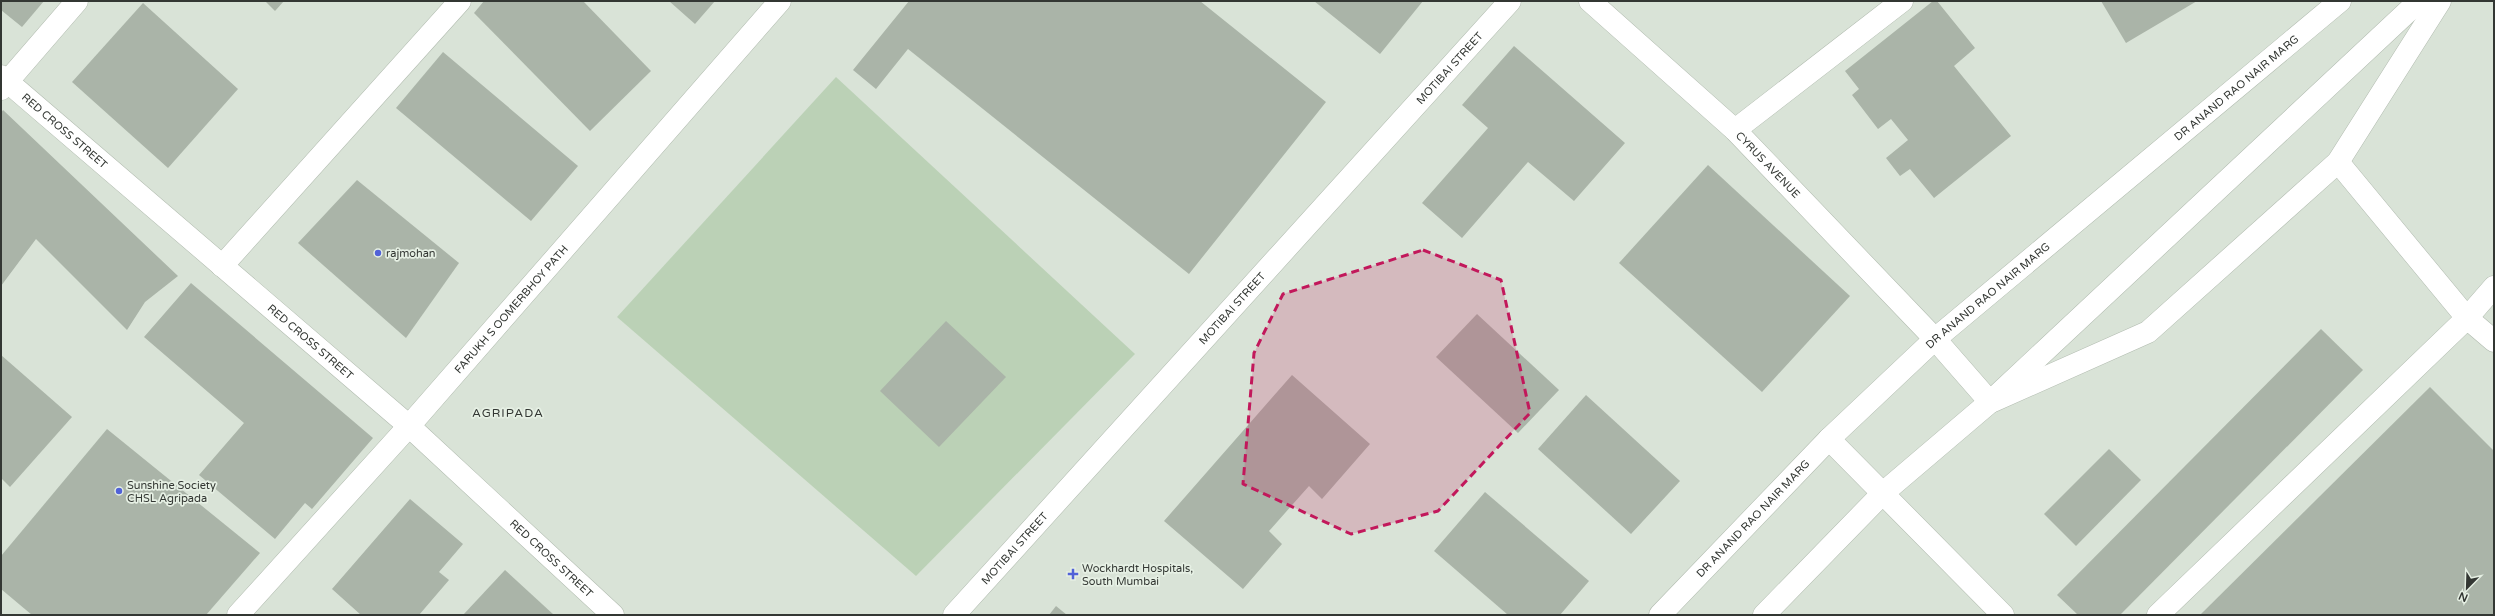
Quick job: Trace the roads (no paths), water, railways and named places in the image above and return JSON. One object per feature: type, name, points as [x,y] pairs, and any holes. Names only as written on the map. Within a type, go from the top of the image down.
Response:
[{"type":"street","points":[[3,82],[77,1]]},
{"type":"street","points":[[222,266],[460,1]]},
{"type":"street","name":"FARUKH S OOMERBHOY PATH","points":[[238,615],[409,426],[780,1]]},
{"type":"street","name":"MOTIBAI STREET","points":[[954,615],[1510,1]]},
{"type":"street","name":"CYRUS AVENUE","points":[[1590,1],[1735,130],[1936,340],[1990,402]]},
{"type":"street","points":[[1735,130],[1902,1]]},
{"type":"street","name":"DR ANAND RAO NAIR MARG","points":[[1660,615],[1829,439],[1936,340],[2340,1]]},
{"type":"street","points":[[1764,615],[1883,493],[1990,402],[2419,1]]},
{"type":"street","points":[[1990,402],[2148,332],[2338,162],[2440,1]]},
{"type":"street","name":"RED CROSS STREET","points":[[3,82],[409,426],[613,615]]},
{"type":"street","points":[[2338,162],[2467,318],[2494,341]]},
{"type":"street","points":[[2158,615],[2467,318],[2494,287]]},
{"type":"street","points":[[1829,439],[2003,615]]},
{"type":"place","name":"rajmohan","points":[[378,253]]},
{"type":"place","name":"Sunshine Society CHSL Agripada","points":[[119,491]]},
{"type":"place","name":"Wockhardt Hospitals, South Mumbai","points":[[1073,574]]},
{"type":"district","name":"AGRIPADA","points":[[508,413]]}]
